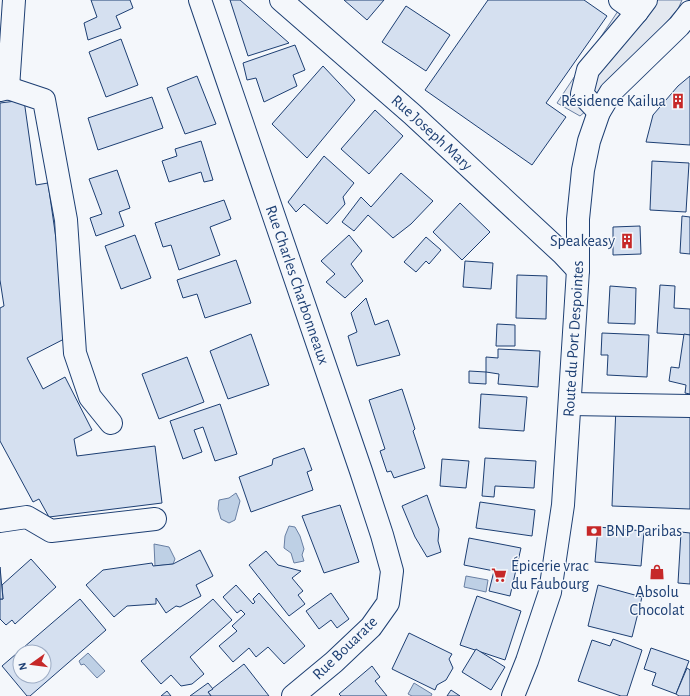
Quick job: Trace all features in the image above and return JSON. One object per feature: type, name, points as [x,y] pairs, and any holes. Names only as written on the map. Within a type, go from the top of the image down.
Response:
[{"type":"street","points":[[14,0],[4,89],[44,100],[66,220],[75,353],[90,397],[111,423]]},
{"type":"street","name":"Rue Charles Charbonneaux","points":[[200,0],[364,478],[392,571]]},
{"type":"street","name":"Rue Joseph Mary","points":[[281,0],[412,114],[563,254],[578,270]]},
{"type":"street","points":[[599,112],[582,94],[588,70],[634,4]]},
{"type":"street","name":"Route du Port Despointes","points":[[513,696],[527,661],[550,592],[563,505],[578,270],[578,219],[583,170],[589,141],[599,112],[611,92],[679,26],[690,12]]},
{"type":"street","points":[[570,404],[690,406]]},
{"type":"street","points":[[0,521],[27,517],[51,531],[155,518]]},
{"type":"street","name":"Rue Bouarate","points":[[293,696],[334,662],[371,626],[388,603],[392,571]]},
{"type":"shaded area","points":[[609,0],[682,0],[678,9],[593,105],[580,116],[557,103],[620,8]]},
{"type":"water","points":[[236,493],[240,501],[235,520],[229,523],[221,519],[218,509],[219,500],[229,498]]},
{"type":"water","points":[[289,526],[295,527],[300,536],[304,549],[302,555],[304,561],[294,563],[291,553],[284,548],[285,536]]},
{"type":"water","points":[[154,544],[169,547],[175,559],[173,564],[155,566]]},
{"type":"water","points":[[466,576],[488,580],[486,592],[464,587]]},
{"type":"water","points":[[88,653],[105,671],[97,678],[84,664],[81,665],[79,661]]},
{"type":"water","points":[[414,683],[432,694],[431,696],[412,696],[408,694]]},
{"type":"building","points":[[91,0],[130,0],[133,8],[116,16],[121,28],[88,40],[84,23],[97,17]]},
{"type":"building","points":[[230,0],[240,0],[289,43],[248,56]]},
{"type":"building","points":[[344,0],[384,0],[367,20]]},
{"type":"building","points":[[488,0],[584,0],[607,16],[546,103],[566,117],[532,165],[425,90]]},
{"type":"building","points":[[406,6],[450,35],[426,71],[382,42]]},
{"type":"building","points":[[121,39],[138,85],[106,97],[89,52]]},
{"type":"building","points":[[295,45],[305,70],[293,75],[297,86],[264,102],[256,78],[247,80],[243,63]]},
{"type":"building","points":[[323,66],[355,100],[307,158],[272,124]]},
{"type":"building","points":[[197,76],[216,124],[185,134],[167,88]]},
{"type":"building","name":"Résidence Kailua","points":[[690,76],[690,145],[646,142],[653,115],[678,86]]},
{"type":"building","points":[[152,97],[163,128],[98,150],[88,118]]},
{"type":"building","points":[[24,100],[36,185],[48,183],[70,336],[27,358],[43,389],[65,377],[92,430],[74,439],[77,456],[155,446],[162,503],[49,517],[39,499],[33,502],[0,441],[0,308],[4,306],[0,280],[0,103]]},
{"type":"building","points":[[375,110],[403,136],[369,174],[341,149]]},
{"type":"building","points":[[201,141],[213,180],[204,182],[201,172],[169,182],[162,161],[177,156],[175,149]]},
{"type":"building","points":[[324,156],[354,183],[343,197],[345,204],[327,224],[304,204],[296,212],[288,202]]},
{"type":"building","points":[[652,161],[689,163],[686,212],[650,210]]},
{"type":"building","points":[[117,170],[130,208],[119,212],[124,226],[96,236],[90,218],[102,214],[89,179]]},
{"type":"building","points":[[401,173],[433,201],[411,224],[393,238],[368,215],[354,231],[342,222],[361,197],[371,207]]},
{"type":"building","points":[[224,200],[231,219],[210,227],[220,255],[179,270],[171,245],[163,247],[155,223]]},
{"type":"building","points":[[460,203],[490,232],[462,260],[433,232]]},
{"type":"building","points":[[682,216],[690,217],[690,254],[680,253]]},
{"type":"building","name":"Speakeasy","points":[[640,226],[641,254],[613,255],[613,227]]},
{"type":"building","points":[[135,235],[151,278],[121,289],[105,246]]},
{"type":"building","points":[[349,235],[362,251],[351,264],[363,281],[345,298],[326,282],[335,274],[321,261]]},
{"type":"building","points":[[426,237],[441,250],[429,264],[426,261],[416,272],[404,262]]},
{"type":"building","points":[[236,260],[251,303],[205,318],[197,294],[183,298],[177,280]]},
{"type":"building","points":[[465,261],[493,263],[491,289],[463,287]]},
{"type":"building","points":[[517,275],[547,276],[546,319],[516,318]]},
{"type":"building","points":[[660,285],[675,286],[674,308],[690,309],[690,335],[657,333]]},
{"type":"building","points":[[610,286],[636,288],[635,324],[608,323]]},
{"type":"building","points":[[366,298],[375,325],[388,320],[400,355],[357,366],[348,336],[357,332],[351,313]]},
{"type":"building","points":[[497,324],[515,325],[515,346],[496,346]]},
{"type":"building","points":[[602,333],[649,335],[647,377],[607,375],[608,355],[601,355]]},
{"type":"building","points":[[251,334],[269,385],[228,399],[210,351]]},
{"type":"building","points":[[684,334],[690,335],[690,394],[685,393],[686,385],[669,381],[671,367],[679,368]]},
{"type":"building","points":[[498,349],[540,351],[538,387],[498,384],[499,374],[486,372],[486,357],[498,358]]},
{"type":"building","points":[[187,357],[204,402],[159,419],[142,374]]},
{"type":"building","points":[[469,371],[486,372],[486,384],[469,383]]},
{"type":"building","points":[[402,389],[415,429],[413,431],[425,468],[394,478],[391,471],[387,472],[380,451],[385,449],[369,400]]},
{"type":"building","points":[[481,394],[527,397],[524,431],[479,428]]},
{"type":"building","points":[[220,404],[237,454],[215,461],[203,427],[194,430],[202,452],[183,459],[170,421]]},
{"type":"building","points":[[616,406],[690,409],[690,509],[612,506]]},
{"type":"building","points":[[304,448],[312,470],[307,472],[313,490],[251,512],[239,477],[272,465],[273,459]]},
{"type":"building","points":[[485,458],[536,461],[534,488],[495,486],[494,497],[482,496]]},
{"type":"building","points":[[442,459],[469,461],[466,488],[440,486]]},
{"type":"building","points":[[427,495],[439,529],[438,541],[441,552],[427,557],[415,537],[402,506]]},
{"type":"building","points":[[480,502],[535,510],[532,536],[476,528]]},
{"type":"building","points":[[340,505],[359,562],[324,573],[302,516]]},
{"type":"building","points":[[598,527],[644,531],[641,566],[595,562]]},
{"type":"building","points":[[681,532],[690,533],[690,584],[678,583]]},
{"type":"building","points":[[469,538],[521,548],[510,596],[489,591],[494,571],[464,565]]},
{"type":"building","points":[[200,550],[213,576],[196,585],[201,596],[180,607],[176,606],[166,613],[156,598],[156,604],[127,606],[114,617],[86,585],[103,570],[152,563],[153,566],[173,564]]},
{"type":"building","points":[[266,551],[278,565],[301,571],[292,578],[303,591],[298,595],[305,604],[289,616],[249,565]]},
{"type":"building","points":[[31,559],[56,587],[15,624],[12,620],[6,625],[0,619],[0,599],[3,599],[2,585]]},
{"type":"building","points":[[0,567],[3,599],[0,599]]},
{"type":"building","points":[[236,585],[253,604],[255,602],[253,599],[259,593],[305,646],[284,664],[268,647],[256,657],[249,648],[233,662],[219,646],[237,631],[232,626],[245,614],[241,610],[237,613],[223,597]]},
{"type":"building","points":[[598,585],[642,597],[632,637],[588,626]]},
{"type":"building","points":[[331,593],[349,619],[337,628],[331,620],[319,629],[306,611]]},
{"type":"building","points":[[477,596],[521,611],[505,660],[460,645]]},
{"type":"building","points":[[80,599],[106,630],[52,677],[52,644],[28,644]]},
{"type":"building","points":[[213,599],[232,620],[190,657],[204,674],[192,684],[181,686],[171,675],[161,684],[141,661]]},
{"type":"building","points":[[409,633],[452,654],[449,659],[453,668],[446,680],[437,685],[435,690],[392,669]]},
{"type":"building","points":[[613,639],[642,650],[627,696],[621,696],[578,681],[592,640],[610,646]]},
{"type":"building","points":[[651,648],[689,661],[676,694],[652,685],[656,673],[644,669]]},
{"type":"building","points":[[476,649],[505,667],[491,690],[462,672]]},
{"type":"building","points":[[12,657],[12,678],[2,666]]},
{"type":"building","points":[[244,664],[269,696],[211,696],[208,692]]},
{"type":"building","points":[[372,666],[380,677],[375,681],[387,696],[341,696],[339,694]]},
{"type":"building","points":[[687,668],[690,670],[690,696],[679,696],[676,694]]},
{"type":"building","points":[[208,683],[213,689],[208,692],[211,696],[190,696]]},
{"type":"building","points":[[17,684],[44,684],[30,696],[27,696]]},
{"type":"building","points":[[451,690],[460,696],[447,696]]},
{"type":"building","points":[[167,691],[171,696],[161,696]]},
{"type":"place","name":"Résidence Kailua","points":[[678,101]]},
{"type":"place","name":"Speakeasy","points":[[627,241]]},
{"type":"place","name":"BNP Paribas","points":[[594,531]]},
{"type":"place","name":"Absolu Chocolat","points":[[657,572]]},
{"type":"place","name":"Épicerie vrac du Faubourg","points":[[499,575]]}]
